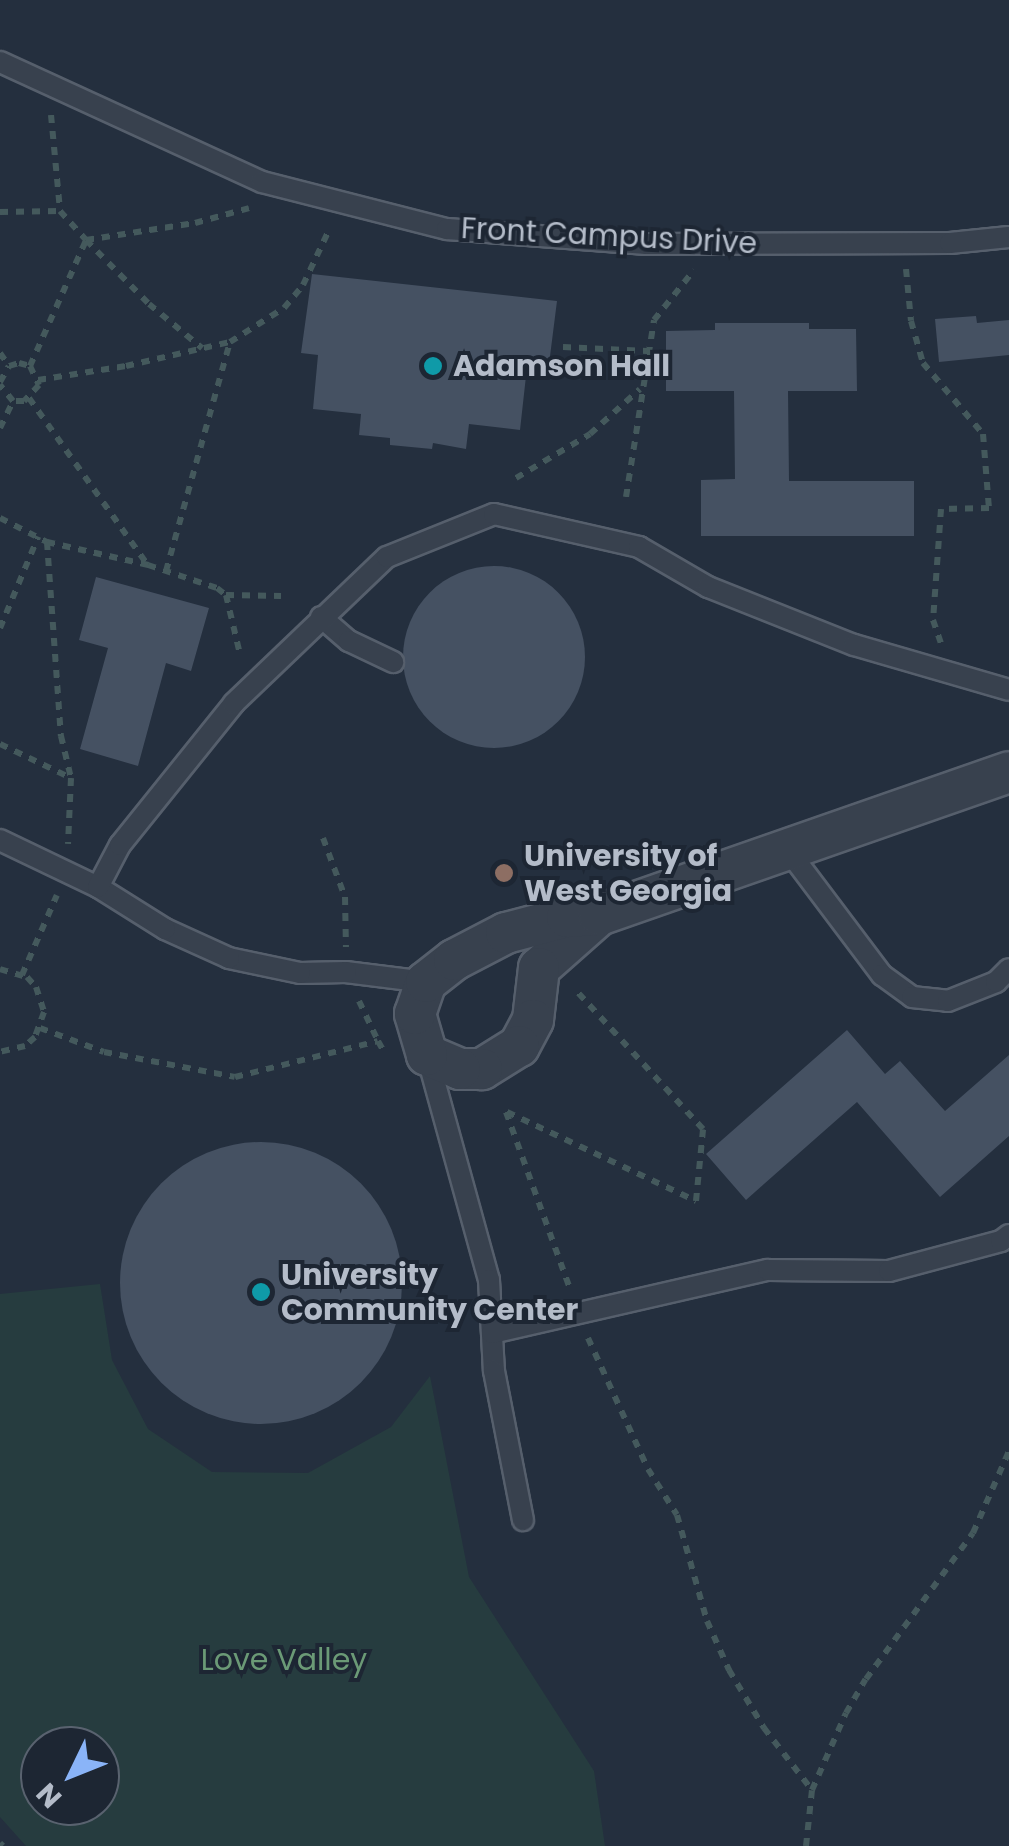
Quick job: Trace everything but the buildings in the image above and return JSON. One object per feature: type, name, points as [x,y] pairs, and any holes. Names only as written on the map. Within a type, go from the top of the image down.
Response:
[{"type":"street","points":[[599,916],[539,968],[533,1020],[519,1046],[482,1069],[460,1069],[427,1055],[415,1014],[426,982],[454,960],[506,932],[567,917],[599,916],[1009,772]]},
{"type":"lane","name":"Front Campus Drive","points":[[0,62],[262,182],[447,229],[646,244],[903,243],[1009,237]]},
{"type":"lane","points":[[98,887],[120,845],[234,703],[322,617],[387,557],[494,514],[640,547],[708,586],[854,644],[1009,690]]},
{"type":"lane","points":[[322,617],[349,642],[394,662]]},
{"type":"lane","points":[[0,840],[98,887],[165,928],[229,958],[300,972],[346,972],[426,982]]},
{"type":"lane","points":[[787,849],[882,976],[912,997],[948,1001],[996,982],[1009,969]]},
{"type":"lane","points":[[427,1055],[490,1280],[494,1371],[523,1520]]},
{"type":"lane","points":[[492,1334],[768,1270],[889,1271],[1001,1241],[1009,1235]]},
{"type":"path","points":[[51,115],[60,210],[149,304],[202,348]]},
{"type":"path","points":[[86,240],[194,223],[255,207]]},
{"type":"path","points":[[0,212],[60,210]]},
{"type":"path","points":[[38,380],[230,342],[284,308],[304,285],[329,230]]},
{"type":"path","points":[[30,366],[86,240]]},
{"type":"path","points":[[903,243],[910,321],[924,363],[983,434],[989,508],[941,509],[932,620],[949,652]]},
{"type":"path","points":[[626,497],[640,389],[654,320],[715,244]]},
{"type":"path","points":[[166,570],[230,342]]},
{"type":"path","points":[[563,347],[647,352]]},
{"type":"path","points":[[0,352],[9,366]]},
{"type":"path","points":[[9,366],[30,366]]},
{"type":"path","points":[[9,366],[0,384],[13,401]]},
{"type":"path","points":[[30,366],[38,380]]},
{"type":"path","points":[[30,398],[38,380]]},
{"type":"path","points":[[516,478],[590,434],[640,389]]},
{"type":"path","points":[[30,398],[148,565]]},
{"type":"path","points":[[13,401],[30,398]]},
{"type":"path","points":[[0,428],[13,401]]},
{"type":"path","points":[[0,518],[47,542],[166,570],[226,595],[281,596]]},
{"type":"path","points":[[0,628],[38,537]]},
{"type":"path","points":[[22,974],[56,900],[72,778],[61,736],[47,542]]},
{"type":"path","points":[[226,595],[240,654]]},
{"type":"path","points":[[0,744],[72,778]]},
{"type":"path","points":[[0,969],[22,974],[42,999],[40,1028],[25,1046],[0,1052]]},
{"type":"path","points":[[506,1112],[696,1201],[703,1129],[569,981]]},
{"type":"path","points":[[40,1028],[104,1052],[235,1077],[378,1041],[386,1054]]},
{"type":"path","points":[[806,1846],[812,1790],[866,1679],[973,1533],[1009,1451]]},
{"type":"path","points":[[648,1469],[676,1515],[707,1621],[729,1670],[764,1728],[812,1790]]},
{"type":"green space","name":"Love Valley","points":[[100,1284],[112,1360],[148,1429],[212,1472],[308,1473],[391,1427],[430,1376],[469,1577],[594,1771],[605,1846],[26,1846],[0,1817],[0,1294]]},
{"type":"place","name":"Adamson Hall","points":[[433,366]]},
{"type":"place","name":"University of West Georgia","points":[[504,873]]},
{"type":"place","name":"University Community Center","points":[[261,1292]]}]
